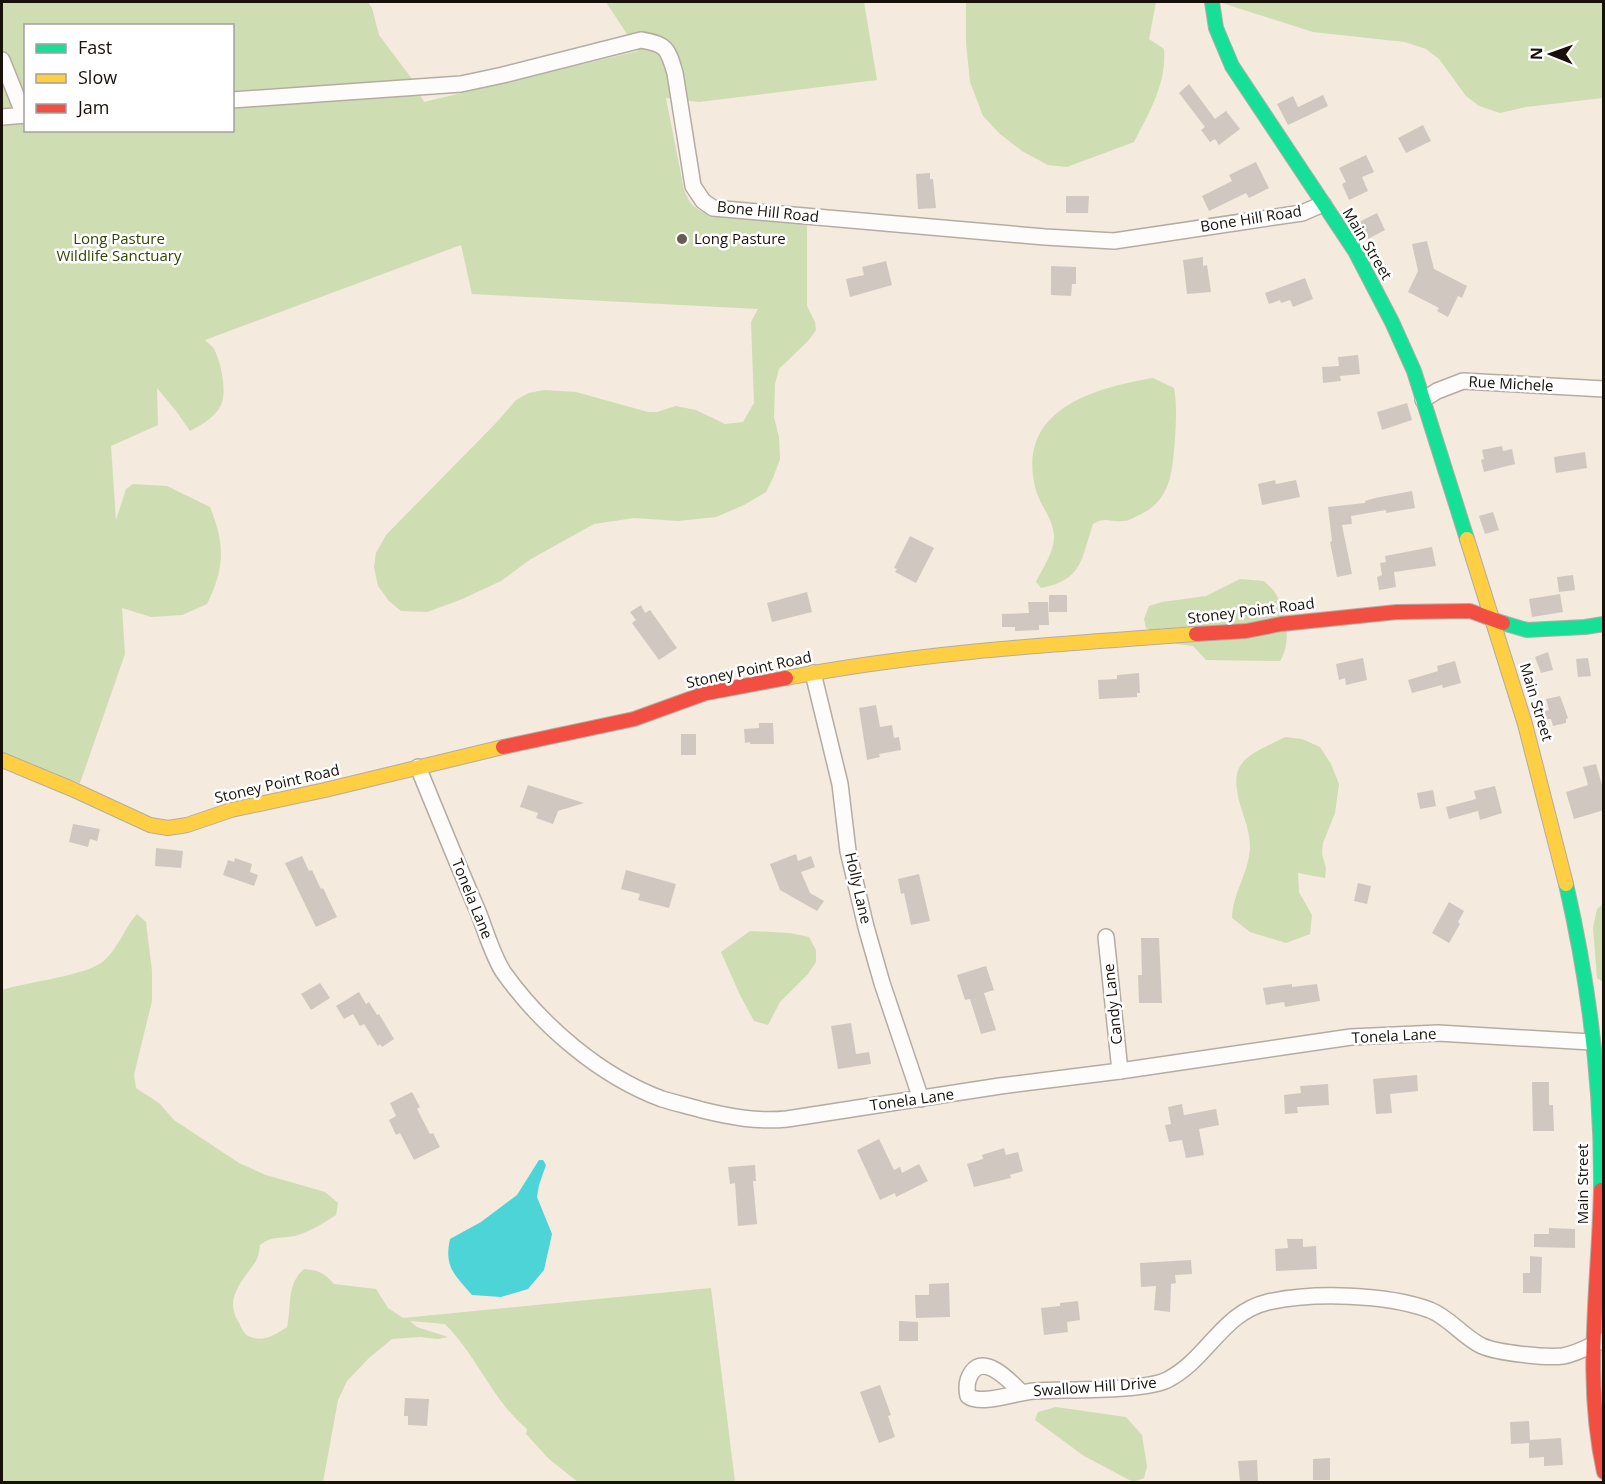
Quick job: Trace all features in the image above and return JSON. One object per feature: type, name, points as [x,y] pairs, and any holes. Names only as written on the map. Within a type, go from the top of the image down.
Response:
[{"type":"street","name":"Main Street","points":[[1212,2],[1216,28],[1232,66],[1355,251],[1392,322],[1414,371],[1537,762],[1558,845],[1585,984],[1599,1103],[1598,1342],[1591,1398],[1604,1473]]},
{"type":"street","name":"Bone Hill Road","points":[[234,100],[460,84],[641,40],[657,42],[670,56],[675,73],[693,186],[703,201],[713,208],[1114,241],[1302,213],[1323,204]]},
{"type":"street","points":[[2,60],[24,113]]},
{"type":"street","points":[[2,117],[24,115]]},
{"type":"street","name":"Rue Michele","points":[[1423,400],[1450,384],[1463,381],[1604,389]]},
{"type":"street","name":"Stoney Point Road","points":[[2,760],[150,825],[168,828],[187,825],[231,810],[418,766],[634,719],[706,693],[898,659],[1055,644],[1246,631],[1281,624],[1397,612],[1470,610],[1493,620],[1527,630],[1604,624]]},
{"type":"street","name":"Holly Lane","points":[[813,673],[840,784],[848,851],[866,927],[882,983],[921,1099]]},
{"type":"street","name":"Tonela Lane","points":[[418,766],[502,971],[552,1029],[602,1067],[661,1098],[724,1115],[752,1120],[787,1119],[1318,1041],[1397,1034],[1484,1035],[1591,1041]]},
{"type":"street","name":"Candy Lane","points":[[1106,937],[1120,1071]]},
{"type":"street","name":"Swallow Hill Drive","points":[[1021,1392],[1162,1383],[1185,1369],[1239,1314],[1254,1306],[1290,1299],[1374,1298],[1412,1304],[1433,1311],[1447,1319],[1483,1347],[1539,1357],[1564,1356],[1598,1342]]},
{"type":"green space","name":"Long Pasture Wildlife Sanctuary","points":[[2,2],[368,2],[372,8],[379,35],[412,79],[424,102],[638,51],[606,2],[864,2],[877,80],[699,102],[666,98],[684,190],[693,205],[709,214],[807,223],[807,306],[815,322],[816,330],[779,369],[775,384],[774,417],[779,437],[780,459],[766,492],[716,517],[678,521],[634,518],[594,524],[531,559],[501,581],[460,600],[427,612],[401,611],[389,601],[378,586],[374,567],[376,553],[386,535],[516,400],[529,393],[544,390],[576,392],[648,412],[657,412],[676,406],[696,410],[725,424],[743,422],[754,403],[751,322],[758,309],[472,294],[461,245],[205,340],[214,349],[224,387],[222,402],[211,418],[190,431],[157,388],[158,425],[111,446],[116,520],[126,489],[133,484],[167,486],[210,507],[220,544],[221,556],[217,579],[207,604],[182,615],[151,617],[122,608],[125,654],[80,783],[2,757]]},
{"type":"green space","points":[[966,2],[1156,2],[1149,39],[1164,49],[1163,74],[1156,97],[1134,142],[1067,167],[1048,165],[1022,151],[1000,134],[983,116],[970,82],[966,43]]},
{"type":"green space","points":[[1219,2],[1603,2],[1603,98],[1526,107],[1500,113],[1479,106],[1466,96],[1439,59],[1426,49],[1405,42],[1313,32]]},
{"type":"green space","points":[[1153,378],[1174,388],[1176,401],[1173,463],[1164,494],[1149,510],[1126,521],[1102,520],[1093,524],[1082,558],[1073,573],[1065,580],[1041,588],[1036,582],[1053,545],[1054,532],[1035,487],[1032,460],[1038,438],[1049,421],[1065,407],[1085,396],[1107,388]]},
{"type":"green space","points":[[1240,579],[1264,581],[1277,596],[1283,611],[1287,637],[1284,654],[1280,661],[1206,660],[1193,646],[1177,644],[1146,628],[1144,619],[1149,606],[1206,596]]},
{"type":"green space","points":[[1285,737],[1302,739],[1320,747],[1331,764],[1339,784],[1335,813],[1323,843],[1325,878],[1298,873],[1299,892],[1312,915],[1310,934],[1286,943],[1250,932],[1232,918],[1250,847],[1248,829],[1238,794],[1236,781],[1238,771],[1242,763],[1250,756]]},
{"type":"green space","points":[[1603,904],[1603,982],[1597,978],[1593,928],[1597,909]]},
{"type":"green space","points":[[137,914],[146,922],[152,971],[152,1001],[134,1075],[136,1088],[159,1103],[174,1120],[239,1163],[266,1175],[325,1192],[338,1203],[336,1215],[314,1228],[295,1236],[270,1239],[260,1245],[257,1259],[238,1288],[233,1303],[234,1312],[246,1335],[259,1339],[273,1335],[287,1327],[294,1282],[304,1269],[321,1273],[334,1284],[376,1289],[388,1308],[403,1318],[711,1288],[735,1482],[578,1482],[549,1459],[526,1434],[527,1429],[504,1405],[467,1350],[445,1324],[410,1321],[417,1327],[448,1337],[392,1339],[369,1358],[347,1381],[338,1400],[323,1482],[2,1482],[2,990],[81,972],[101,963],[112,953]]},
{"type":"green space","points":[[750,931],[790,933],[809,937],[816,950],[816,962],[808,974],[780,1002],[768,1025],[754,1021],[721,952]]},
{"type":"green space","points":[[1056,1407],[1126,1417],[1142,1435],[1147,1467],[1144,1478],[1133,1482],[1084,1456],[1035,1420],[1038,1412]]},
{"type":"water","points":[[539,1160],[543,1160],[546,1165],[537,1197],[552,1234],[544,1270],[528,1289],[501,1297],[472,1295],[452,1270],[448,1257],[450,1239],[481,1222],[517,1195]]},
{"type":"building","points":[[1189,84],[1215,119],[1226,111],[1240,129],[1219,145],[1215,139],[1210,142],[1201,130],[1205,127],[1179,93]]},
{"type":"building","points":[[1323,95],[1328,106],[1288,125],[1277,104],[1293,96],[1298,107]]},
{"type":"building","points":[[1423,125],[1431,141],[1406,153],[1398,138]]},
{"type":"building","points":[[1366,155],[1374,172],[1362,177],[1368,191],[1349,200],[1342,184],[1346,182],[1339,168]]},
{"type":"building","points":[[1256,162],[1269,188],[1249,198],[1246,193],[1209,211],[1202,196],[1232,181],[1229,175]]},
{"type":"building","points":[[930,173],[930,179],[933,179],[936,208],[918,209],[916,174]]},
{"type":"building","points":[[1066,196],[1089,196],[1088,213],[1066,213]]},
{"type":"building","points":[[1377,213],[1385,230],[1368,239],[1359,222]]},
{"type":"building","points":[[1427,241],[1434,269],[1467,286],[1462,298],[1458,296],[1448,317],[1437,311],[1439,308],[1408,292],[1418,271],[1412,244]]},
{"type":"building","points":[[1203,257],[1203,266],[1207,265],[1211,292],[1187,294],[1183,260]]},
{"type":"building","points":[[886,261],[892,285],[850,297],[846,279],[864,275],[862,267]]},
{"type":"building","points":[[1051,266],[1076,267],[1076,284],[1072,284],[1071,296],[1051,295]]},
{"type":"building","points":[[1305,278],[1313,299],[1293,307],[1290,300],[1281,303],[1280,300],[1269,304],[1265,293]]},
{"type":"building","points":[[1358,355],[1360,374],[1340,376],[1341,381],[1323,383],[1322,367],[1339,366],[1338,357]]},
{"type":"building","points":[[1407,403],[1412,420],[1382,430],[1377,412]]},
{"type":"building","points":[[1502,446],[1503,451],[1512,449],[1515,464],[1484,472],[1481,460],[1484,459],[1482,450]]},
{"type":"building","points":[[1585,452],[1587,468],[1556,473],[1554,457]]},
{"type":"building","points":[[1275,480],[1276,484],[1296,480],[1300,497],[1262,505],[1258,484]]},
{"type":"building","points":[[1412,491],[1415,508],[1351,516],[1352,524],[1342,525],[1352,574],[1337,577],[1330,542],[1332,541],[1328,507],[1365,503],[1375,498]]},
{"type":"building","points":[[1493,512],[1499,530],[1485,534],[1479,516]]},
{"type":"building","points":[[910,536],[934,548],[916,583],[895,572],[897,569],[894,568]]},
{"type":"building","points":[[1432,547],[1436,566],[1394,572],[1396,587],[1379,590],[1377,577],[1382,575],[1380,563],[1386,562],[1385,556]]},
{"type":"building","points":[[1573,575],[1575,590],[1559,592],[1557,577]]},
{"type":"building","points":[[807,592],[812,612],[772,622],[767,603]]},
{"type":"building","points":[[1560,594],[1563,612],[1532,617],[1529,599]]},
{"type":"building","points":[[1049,595],[1067,595],[1067,612],[1049,612]]},
{"type":"building","points":[[1028,602],[1048,602],[1049,625],[1039,625],[1039,630],[1015,631],[1015,627],[1002,627],[1002,614],[1029,613]]},
{"type":"building","points":[[641,605],[645,613],[650,610],[677,648],[659,660],[632,623],[636,620],[630,612]]},
{"type":"building","points":[[1548,652],[1553,670],[1541,673],[1535,657]]},
{"type":"building","points":[[1363,658],[1367,680],[1346,685],[1345,678],[1339,680],[1336,664]]},
{"type":"building","points":[[1588,658],[1591,676],[1578,677],[1576,659]]},
{"type":"building","points":[[1455,661],[1461,683],[1443,688],[1442,685],[1412,693],[1408,680],[1438,671],[1437,666]]},
{"type":"building","points":[[1139,673],[1140,693],[1137,693],[1137,697],[1099,699],[1098,680],[1117,679],[1117,675]]},
{"type":"building","points":[[1560,696],[1568,718],[1566,723],[1553,726],[1551,719],[1537,719],[1535,713],[1549,710],[1546,699]]},
{"type":"building","points":[[876,705],[880,727],[892,725],[894,738],[899,737],[901,750],[879,754],[880,757],[867,760],[859,708]]},
{"type":"building","points":[[759,723],[773,723],[774,744],[745,743],[744,729],[759,728]]},
{"type":"building","points":[[681,734],[696,734],[696,755],[681,755]]},
{"type":"building","points":[[1596,764],[1604,792],[1604,810],[1574,819],[1566,792],[1588,785],[1583,767]]},
{"type":"building","points":[[528,785],[584,803],[558,811],[553,824],[536,818],[538,813],[520,807]]},
{"type":"building","points":[[1495,786],[1502,813],[1480,820],[1478,811],[1449,819],[1446,807],[1476,799],[1474,791]]},
{"type":"building","points":[[1433,790],[1436,806],[1420,809],[1417,793]]},
{"type":"building","points":[[73,824],[100,829],[97,841],[90,839],[88,847],[69,842]]},
{"type":"building","points":[[156,848],[183,851],[181,868],[155,866]]},
{"type":"building","points":[[796,854],[798,861],[811,856],[815,867],[801,872],[810,893],[824,901],[817,911],[780,890],[770,864]]},
{"type":"building","points":[[302,856],[309,871],[312,870],[321,889],[323,888],[337,917],[316,927],[285,863]]},
{"type":"building","points":[[235,858],[252,864],[250,872],[258,875],[254,886],[223,875],[228,860],[234,862]]},
{"type":"building","points":[[626,870],[676,884],[669,908],[638,900],[640,894],[621,889]]},
{"type":"building","points":[[919,874],[930,921],[911,925],[904,893],[901,894],[898,879]]},
{"type":"building","points":[[1358,883],[1371,886],[1367,904],[1354,901]]},
{"type":"building","points":[[1449,902],[1464,911],[1458,922],[1460,924],[1449,943],[1432,933]]},
{"type":"building","points":[[1141,938],[1159,938],[1162,1003],[1139,1003],[1138,975],[1142,975]]},
{"type":"building","points":[[986,966],[994,990],[984,993],[996,1030],[981,1034],[970,999],[965,1000],[957,975]]},
{"type":"building","points":[[320,983],[330,998],[311,1010],[301,994]]},
{"type":"building","points":[[1292,984],[1292,987],[1317,984],[1320,1001],[1285,1007],[1284,1002],[1266,1005],[1263,988]]},
{"type":"building","points":[[359,992],[366,1004],[369,1002],[377,1015],[379,1014],[394,1039],[382,1047],[380,1044],[378,1046],[364,1024],[360,1026],[353,1014],[344,1019],[336,1006]]},
{"type":"building","points":[[851,1023],[856,1054],[869,1052],[871,1064],[838,1069],[831,1026]]},
{"type":"building","points":[[1417,1075],[1418,1091],[1390,1094],[1392,1113],[1376,1114],[1373,1079]]},
{"type":"building","points":[[1532,1082],[1549,1082],[1549,1105],[1553,1105],[1554,1131],[1533,1131]]},
{"type":"building","points":[[1328,1084],[1329,1105],[1297,1107],[1298,1113],[1285,1114],[1284,1095],[1301,1093],[1300,1086]]},
{"type":"building","points":[[412,1092],[420,1107],[417,1109],[430,1134],[433,1133],[440,1147],[414,1160],[400,1133],[396,1135],[389,1120],[396,1116],[390,1103]]},
{"type":"building","points":[[1182,1104],[1184,1115],[1216,1109],[1219,1125],[1199,1129],[1204,1155],[1186,1158],[1182,1140],[1169,1142],[1165,1125],[1171,1124],[1168,1107]]},
{"type":"building","points":[[879,1139],[894,1170],[900,1167],[902,1173],[919,1164],[928,1181],[896,1197],[895,1193],[880,1200],[857,1150]]},
{"type":"building","points":[[1004,1148],[1006,1155],[1018,1152],[1023,1171],[1010,1175],[1011,1178],[974,1187],[967,1164],[983,1159],[982,1155]]},
{"type":"building","points":[[755,1165],[756,1181],[753,1181],[757,1224],[738,1226],[735,1183],[730,1184],[728,1167]]},
{"type":"building","points":[[1549,1228],[1575,1229],[1575,1248],[1534,1247],[1534,1234],[1549,1234]]},
{"type":"building","points":[[1287,1239],[1303,1239],[1303,1247],[1316,1246],[1317,1269],[1276,1271],[1275,1249],[1288,1248]]},
{"type":"building","points":[[1530,1256],[1542,1257],[1541,1293],[1523,1293],[1523,1273],[1530,1273]]},
{"type":"building","points":[[1191,1260],[1192,1274],[1175,1275],[1176,1283],[1171,1284],[1170,1312],[1154,1310],[1156,1286],[1141,1287],[1140,1263]]},
{"type":"building","points":[[949,1283],[950,1317],[916,1318],[915,1295],[929,1295],[929,1284]]},
{"type":"building","points":[[1078,1301],[1080,1320],[1067,1322],[1068,1332],[1044,1335],[1041,1308]]},
{"type":"building","points":[[899,1321],[918,1322],[918,1341],[899,1341]]},
{"type":"building","points":[[880,1385],[891,1415],[888,1416],[895,1437],[879,1443],[860,1392]]},
{"type":"building","points":[[405,1398],[429,1399],[427,1426],[408,1425],[408,1416],[404,1416]]},
{"type":"building","points":[[1529,1421],[1530,1440],[1561,1438],[1563,1465],[1544,1466],[1544,1457],[1529,1458],[1529,1443],[1511,1444],[1510,1422]]},
{"type":"building","points":[[1330,1458],[1330,1480],[1313,1480],[1313,1459]]},
{"type":"building","points":[[1257,1460],[1258,1482],[1240,1482],[1238,1461]]},
{"type":"traffic: fast","points":[[1212,2],[1216,28],[1232,66],[1355,251],[1392,322],[1414,371],[1467,539]]},
{"type":"traffic: fast","points":[[1503,623],[1527,630],[1604,624]]},
{"type":"traffic: fast","points":[[1566,884],[1581,960],[1592,1036],[1599,1113],[1601,1190]]},
{"type":"traffic: slow","points":[[1467,539],[1525,724],[1566,884]]},
{"type":"traffic: slow","points":[[786,678],[939,655],[1196,634]]},
{"type":"traffic: slow","points":[[2,760],[150,825],[168,828],[187,825],[231,810],[503,747]]},
{"type":"traffic: jam","points":[[1196,634],[1246,631],[1281,624],[1397,612],[1470,611],[1503,623]]},
{"type":"traffic: jam","points":[[503,747],[634,719],[706,693],[786,678]]},
{"type":"traffic: jam","points":[[1601,1190],[1593,1366],[1594,1401],[1604,1472]]},
{"type":"place","name":"Long Pasture","points":[[682,239]]}]
